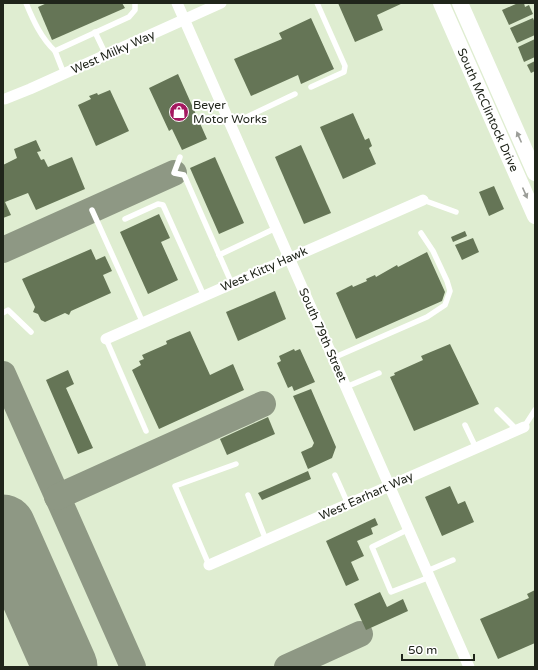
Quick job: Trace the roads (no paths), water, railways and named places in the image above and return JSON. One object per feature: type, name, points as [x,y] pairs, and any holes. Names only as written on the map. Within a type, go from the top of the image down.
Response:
[{"type":"main road","name":"South McClintock Drive","points":[[441,3],[535,216]]},
{"type":"main road","name":"South McClintock Drive","points":[[460,3],[535,173]]},
{"type":"street","name":"South 79th Street","points":[[177,3],[470,667]]},
{"type":"street","name":"West Milky Way","points":[[6,99],[221,3]]},
{"type":"street","name":"West Kitty Hawk","points":[[106,339],[423,200]]},
{"type":"street","name":"West Earhart Way","points":[[209,565],[521,428]]},
{"type":"lane","points":[[26,3],[34,21],[54,51],[64,74]]},
{"type":"lane","points":[[54,51],[129,16],[135,10],[136,3]]},
{"type":"lane","points":[[311,87],[344,72],[345,66],[317,3]]},
{"type":"lane","points":[[95,32],[106,55]]},
{"type":"lane","points":[[230,124],[295,94]]},
{"type":"lane","points":[[180,157],[174,173],[184,175],[232,284]]},
{"type":"lane","points":[[423,200],[456,212]]},
{"type":"lane","points":[[125,219],[158,204],[164,205],[204,296]]},
{"type":"lane","points":[[92,210],[143,323]]},
{"type":"lane","points":[[219,255],[276,228]]},
{"type":"lane","points":[[333,358],[427,317],[445,305],[450,291],[447,281],[433,250],[421,233]]},
{"type":"lane","points":[[3,313],[8,310],[31,332]]},
{"type":"lane","points":[[106,339],[146,431]]},
{"type":"lane","points":[[346,387],[379,373]]},
{"type":"lane","points":[[498,410],[521,428],[535,410]]},
{"type":"lane","points":[[465,425],[476,448]]},
{"type":"lane","points":[[209,565],[175,486],[236,464]]},
{"type":"lane","points":[[335,475],[348,504]]},
{"type":"lane","points":[[248,495],[266,540]]},
{"type":"lane","points":[[409,529],[372,547],[391,592],[429,574],[453,560]]},
{"type":"place","name":"Beyer Motor Works","points":[[179,112]]}]
